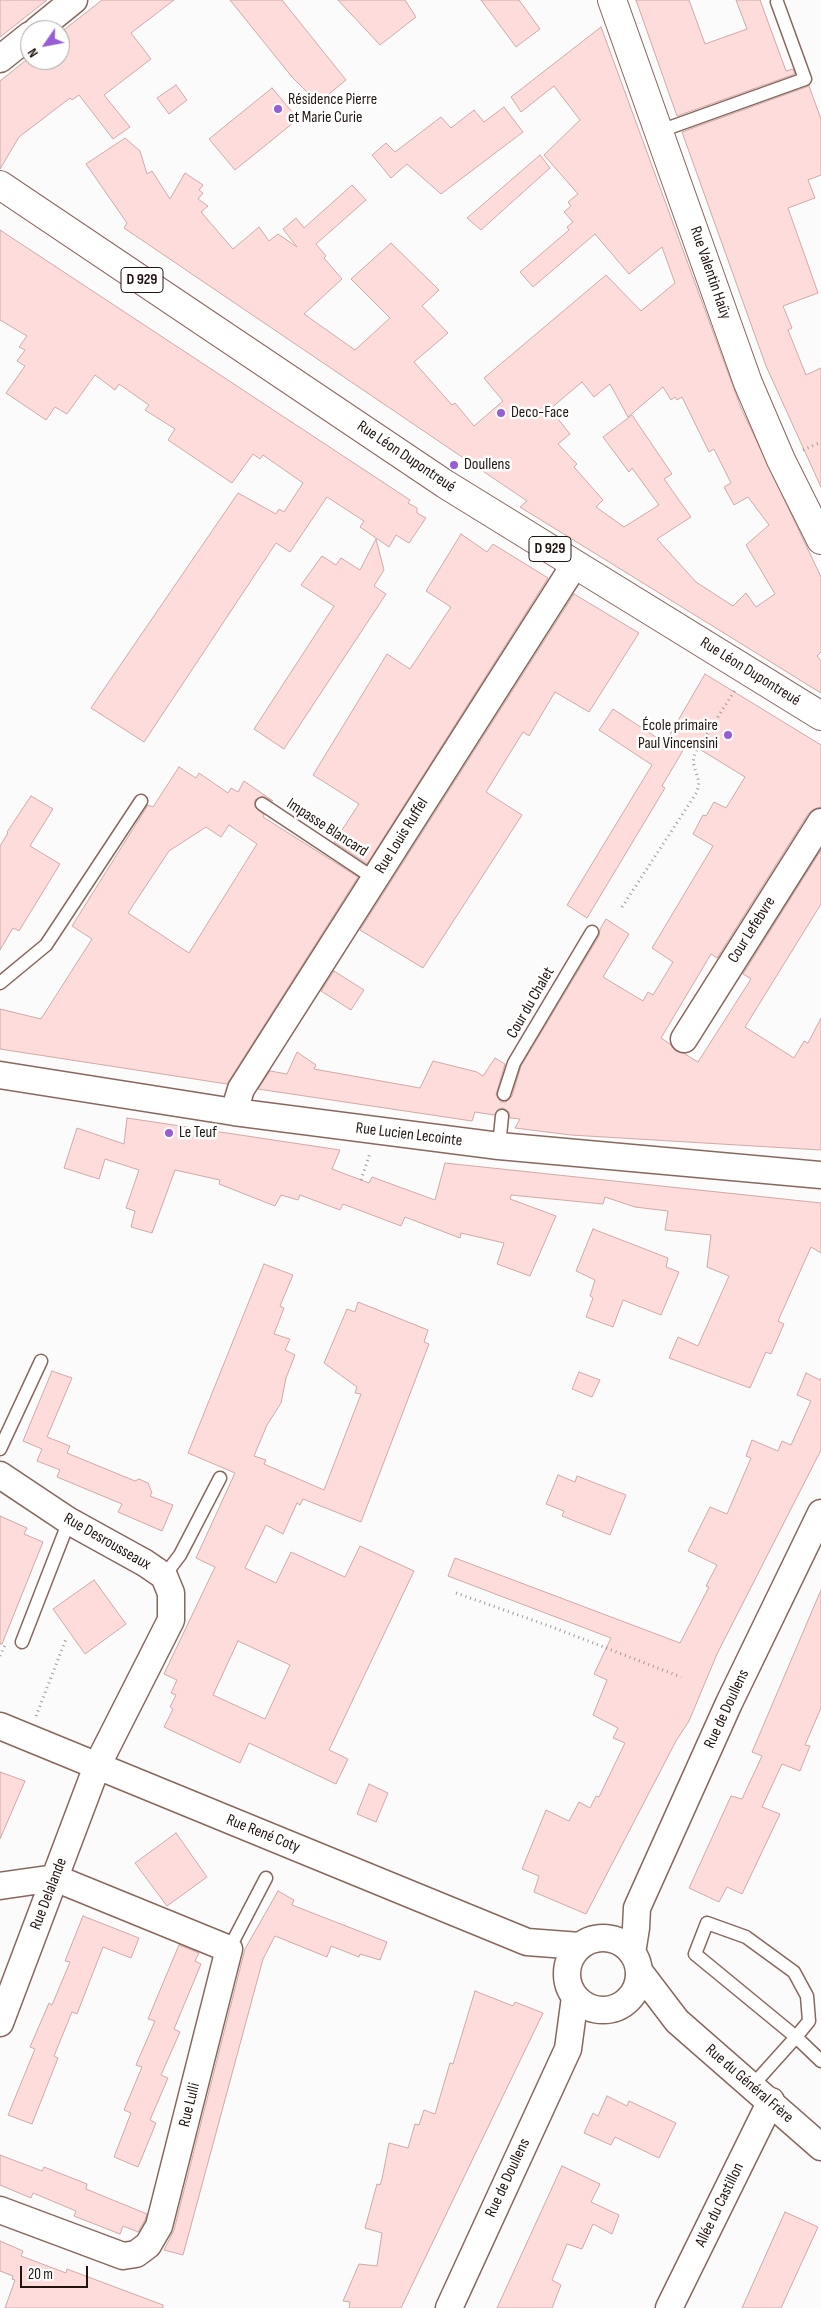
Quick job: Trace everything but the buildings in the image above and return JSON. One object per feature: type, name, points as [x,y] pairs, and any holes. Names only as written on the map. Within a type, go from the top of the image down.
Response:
[{"type":"main road","name":"Rue Valentin Haüy","points":[[612,0],[748,383],[807,516],[821,540]]},
{"type":"main road","name":"Rue Léon Dupontreué","points":[[0,185],[445,484],[821,716]]},
{"type":"street","points":[[49,20],[74,0]]},
{"type":"street","points":[[0,59],[20,43]]},
{"type":"street","name":"Rue Louis Ruffel","points":[[234,1112],[242,1089],[575,564]]},
{"type":"street","name":"Cour Lefebvre","points":[[684,1039],[821,822]]},
{"type":"street","name":"Rue Lucien Lecointe","points":[[0,1075],[234,1112],[499,1146],[821,1175]]},
{"type":"street","name":"Rue Desrousseaux","points":[[0,1476],[69,1521],[145,1563],[164,1576],[171,1592],[171,1620],[97,1766]]},
{"type":"street","name":"Rue de Doullens","points":[[636,1962],[637,1908],[729,1702],[820,1517]]},
{"type":"street","name":"Rue René Coty","points":[[0,1726],[527,1942],[580,1946]]},
{"type":"street","name":"Rue Delalande","points":[[0,2023],[97,1766]]},
{"type":"street","points":[[0,1886],[55,1878],[229,1949]]},
{"type":"street","name":"Rue de Doullens","points":[[609,1938],[622,1921],[637,1908]]},
{"type":"street","points":[[609,1938],[620,1942],[636,1962],[638,1983],[633,1995],[614,2007],[594,2009],[584,2004],[571,1989],[568,1968],[572,1956],[580,1946],[594,1939],[609,1938]]},
{"type":"street","name":"Rue René Coty","points":[[527,1942],[571,1989]]},
{"type":"street","name":"Rue Lulli","points":[[0,2210],[108,2252],[123,2256],[136,2254],[148,2245],[159,2226],[229,1949]]},
{"type":"street","name":"Rue du Général Frère","points":[[636,1962],[677,2021],[821,2147]]},
{"type":"street","name":"Rue de Doullens","points":[[449,2308],[568,2048],[571,1989]]},
{"type":"street","name":"Rue de Doullens","points":[[568,2048],[614,2007]]},
{"type":"street","name":"Rue du Général Frère","points":[[614,2007],[650,2010],[677,2021]]},
{"type":"street","name":"Allée du Castillon","points":[[669,2308],[762,2094]]},
{"type":"lane","points":[[660,131],[804,79],[777,2]]},
{"type":"lane","points":[[0,983],[46,945],[141,801]]},
{"type":"lane","name":"Impasse Blancard","points":[[262,804],[375,879]]},
{"type":"lane","name":"Cour du Chalet","points":[[504,1094],[514,1063],[592,932]]},
{"type":"lane","points":[[499,1146],[502,1116]]},
{"type":"lane","points":[[0,1449],[41,1361]]},
{"type":"lane","points":[[164,1576],[180,1555],[220,1478]]},
{"type":"lane","points":[[22,1642],[69,1521]]},
{"type":"lane","points":[[229,1949],[266,1878]]},
{"type":"lane","points":[[762,2094],[796,2037],[809,2021],[807,1996],[794,1972],[746,1937],[706,1923],[695,1954],[796,2037],[821,2062]]},
{"type":"path","points":[[622,907],[698,792],[699,782],[693,762],[695,753],[748,671]]},
{"type":"path","points":[[456,1594],[562,1630],[681,1677]]},
{"type":"path","points":[[27,1738],[66,1639]]},
{"type":"place","name":"Résidence Pierre et Marie Curie","points":[[278,109]]},
{"type":"place","name":"Deco-Face","points":[[501,413]]},
{"type":"place","name":"Doullens","points":[[454,465]]},
{"type":"place","name":"École primaire Paul Vincensini","points":[[728,735]]},
{"type":"place","name":"Le Teuf","points":[[169,1133]]}]
